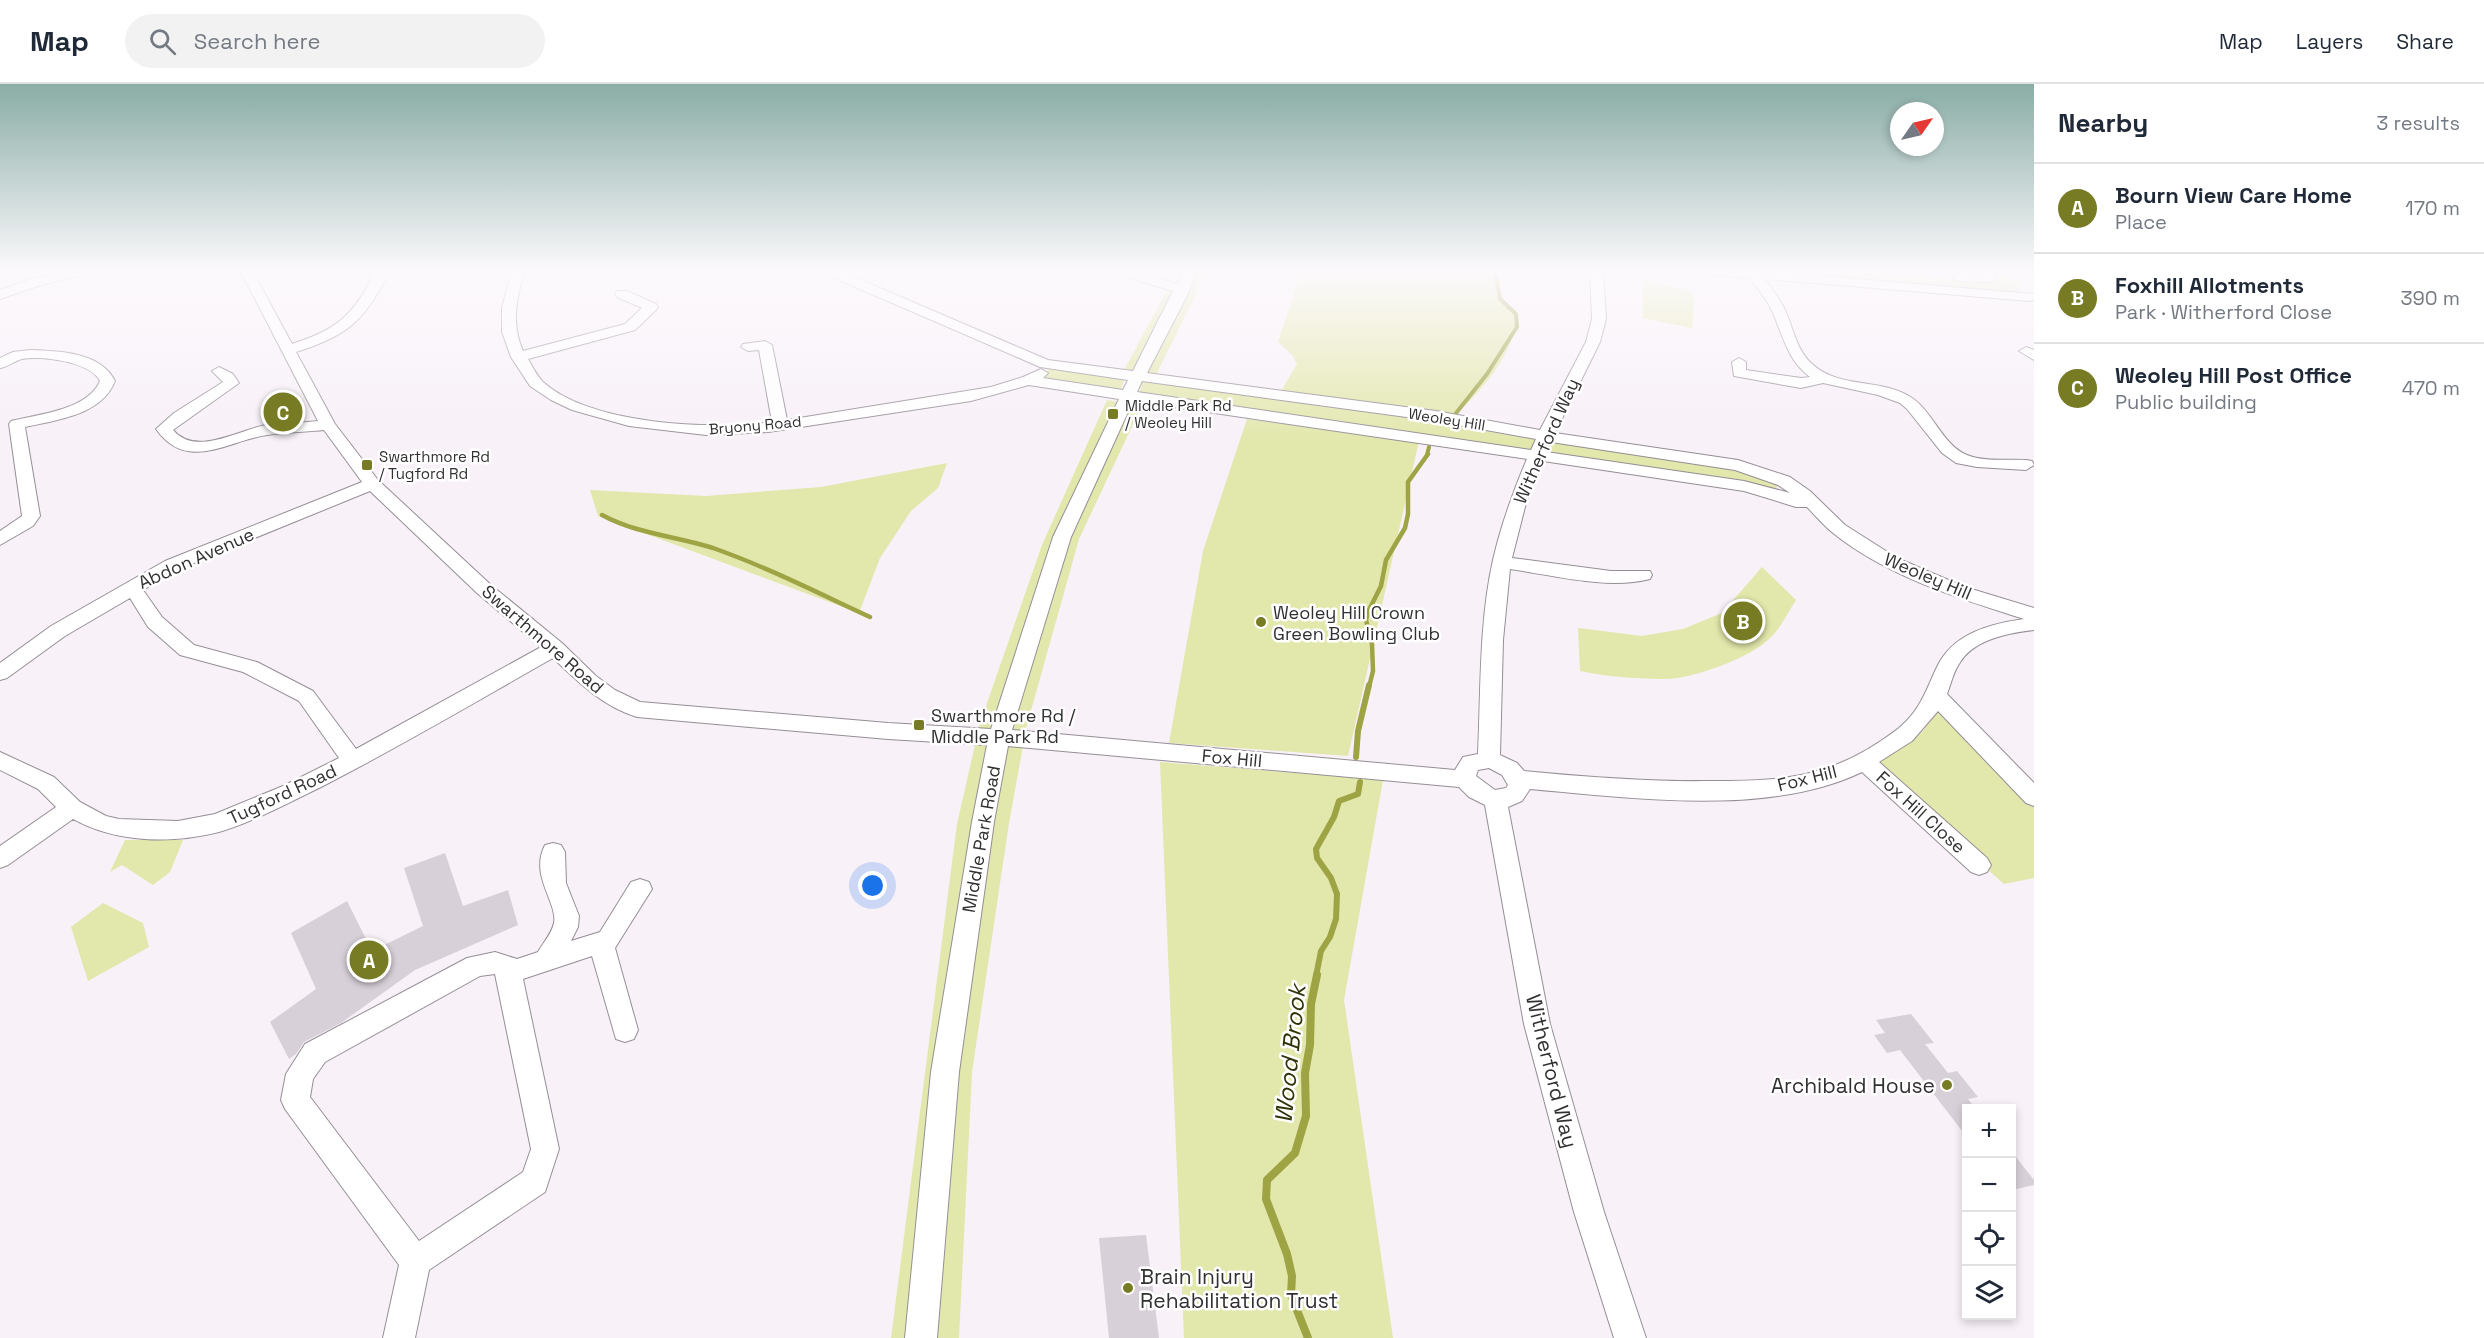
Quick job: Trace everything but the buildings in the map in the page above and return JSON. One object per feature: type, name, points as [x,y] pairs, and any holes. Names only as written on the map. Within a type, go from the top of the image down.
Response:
[{"type":"street","name":"Swarthmore Road","points":[[279,329],[328,425],[372,484],[475,581],[555,648],[597,687],[637,709],[888,731],[999,738]]},
{"type":"street","points":[[290,349],[328,338],[342,329]]},
{"type":"street","name":"Bryony Road","points":[[508,329],[518,357],[538,386],[567,402],[604,415],[653,426],[687,430],[727,430],[780,425],[991,391],[1030,381],[1128,394]]},
{"type":"street","points":[[518,357],[624,329]]},
{"type":"street","name":"Weoley Hill","points":[[963,329],[1045,364],[1436,416],[1545,436],[1738,465],[1784,481],[1804,495],[1830,521]]},
{"type":"street","name":"Middle Park Road","points":[[921,1338],[945,1072],[983,822],[999,738],[1062,537],[1128,394],[1162,329]]},
{"type":"street","name":"Witherford Way","points":[[1489,760],[1493,640],[1502,562],[1517,503],[1545,436],[1593,342],[1597,329]]},
{"type":"street","points":[[1785,329],[1797,358],[1822,379]]},
{"type":"street","points":[[748,347],[772,343],[780,425]]},
{"type":"street","points":[[0,364],[19,355],[65,356],[99,367],[106,376],[106,386],[102,394],[83,405],[9,426],[31,516],[17,529],[0,539]]},
{"type":"street","points":[[1740,362],[1739,373],[1801,383],[1822,379],[1880,389],[1907,401],[1927,421],[1950,453],[1961,459],[2025,465]]},
{"type":"street","points":[[1030,381],[1042,373],[1045,364]]},
{"type":"street","points":[[219,371],[231,382],[180,416],[165,429],[168,437],[184,445],[206,448],[266,430],[328,425]]},
{"type":"street","name":"Weoley Hill","points":[[1128,394],[1771,492],[1796,499],[1868,549],[1915,574],[2034,615]]},
{"type":"street","name":"Abdon Avenue","points":[[0,673],[58,631],[132,586],[172,565],[372,484]]},
{"type":"street","points":[[1502,562],[1611,577],[1643,575]]},
{"type":"street","points":[[132,586],[155,622],[187,650],[250,668],[306,696],[353,761]]},
{"type":"street","name":"Fox Hill","points":[[1518,779],[1657,791],[1747,790],[1791,785],[1831,776],[1863,760],[1905,734],[1924,714],[1936,696],[1955,654],[1968,644],[1993,633],[2034,624]]},
{"type":"street","name":"Tugford Road","points":[[0,760],[46,783],[72,808],[101,824],[119,828],[178,831],[218,823],[291,792],[353,761],[555,648]]},
{"type":"street","points":[[1936,696],[2034,797]]},
{"type":"street","name":"Fox Hill","points":[[999,738],[1466,779]]},
{"type":"street","points":[[1489,760],[1503,764],[1516,774],[1520,787],[1508,799],[1495,799],[1479,793],[1466,779],[1465,771],[1471,763],[1489,760]]},
{"type":"street","name":"Fox Hill Close","points":[[1863,760],[1979,865]]},
{"type":"street","name":"Witherford Way","points":[[1495,799],[1537,1023],[1589,1212],[1630,1338]]},
{"type":"street","points":[[0,858],[72,808]]},
{"type":"street","points":[[547,960],[566,927],[567,916],[554,883],[553,852]]},
{"type":"street","points":[[509,973],[608,940],[640,889]]},
{"type":"street","points":[[601,942],[625,1030]]},
{"type":"street","points":[[399,1338],[415,1261],[535,1182],[545,1149],[508,966],[495,963],[476,966],[315,1053],[300,1074],[295,1100],[415,1261]]},
{"type":"green space","points":[[1146,329],[1156,329],[1134,375],[1122,374]]},
{"type":"green space","points":[[1168,329],[1179,329],[1155,377],[1144,376]]},
{"type":"green space","points":[[1282,329],[1515,329],[1503,359],[1495,371],[1454,416],[1280,393],[1297,364],[1293,356],[1278,342]]},
{"type":"green space","points":[[1050,367],[1125,378],[1120,392],[1040,381]]},
{"type":"green space","points":[[1143,380],[1542,437],[1535,452],[1139,394]]},
{"type":"green space","points":[[1107,400],[1119,402],[997,732],[978,729],[1042,545]]},
{"type":"green space","points":[[1129,403],[1142,405],[1079,539],[1025,732],[1011,731],[1066,542]]},
{"type":"green space","points":[[1247,419],[1419,441],[1348,756],[1169,743],[1203,551]]},
{"type":"green space","points":[[1549,438],[1734,465],[1782,484],[1774,489],[1544,455]]},
{"type":"green space","points":[[947,463],[938,488],[911,511],[880,558],[859,613],[598,516],[590,490],[706,496],[821,487]]},
{"type":"green space","points":[[1762,567],[1796,600],[1774,634],[1750,652],[1707,671],[1679,678],[1646,679],[1580,671],[1578,628],[1642,636],[1683,629],[1722,613]]},
{"type":"green space","points":[[1941,706],[2034,800],[2034,878],[2004,884],[1873,767],[1922,732]]},
{"type":"green space","points":[[1002,744],[1023,746],[1009,823],[972,1072],[959,1338],[929,1338],[955,1058]]},
{"type":"green space","points":[[975,745],[995,745],[912,1338],[891,1338],[957,824]]},
{"type":"green space","points":[[1160,762],[1383,780],[1344,1000],[1393,1338],[1184,1338]]},
{"type":"green space","points":[[125,840],[183,840],[170,872],[153,885],[122,865],[110,872]]},
{"type":"green space","points":[[103,903],[143,923],[149,947],[88,981],[71,927]]},
{"type":"waterway","name":"Wood Brook","points":[[1453,417],[1487,374],[1516,329]]},
{"type":"waterway","name":"Wood Brook","points":[[1427,455],[1429,447]]},
{"type":"waterway","name":"Wood Brook","points":[[1369,687],[1373,671],[1372,644],[1366,620],[1368,612],[1381,586],[1386,560],[1405,528],[1408,514],[1408,482],[1428,454]]},
{"type":"waterway","points":[[602,515],[629,526],[733,555],[870,617]]},
{"type":"waterway","name":"Wood Brook","points":[[1356,757],[1358,731],[1369,685]]},
{"type":"waterway","name":"Wood Brook","points":[[1316,976],[1321,951],[1330,937],[1336,919],[1337,894],[1331,878],[1317,858],[1316,849],[1334,817],[1339,801],[1358,794],[1360,782]]},
{"type":"waterway","name":"Wood Brook","points":[[1308,1338],[1291,1295],[1292,1276],[1287,1254],[1266,1199],[1267,1180],[1295,1153],[1306,1116],[1305,1073],[1310,1045],[1311,1004],[1317,975]]},
{"type":"place","name":"Weoley Hill Post Office","points":[[283,412]]},
{"type":"place","name":"Middle Park Rd / Weoley Hill","points":[[1113,414]]},
{"type":"place","name":"Swarthmore Rd / Tugford Rd","points":[[367,465]]},
{"type":"place","name":"Foxhill Allotments","points":[[1743,621]]},
{"type":"place","name":"Weoley Hill Crown Green Bowling Club","points":[[1261,622]]},
{"type":"place","name":"Swarthmore Rd / Middle Park Rd","points":[[919,725]]},
{"type":"place","name":"Bourn View Care Home","points":[[369,960]]},
{"type":"place","name":"Archibald House","points":[[1947,1085]]},
{"type":"place","name":"Brain Injury Rehabilitation Trust","points":[[1128,1288]]}]
